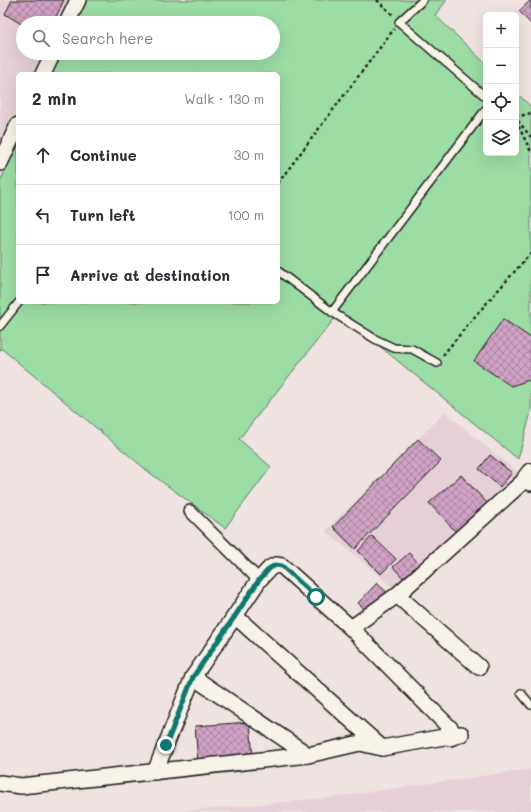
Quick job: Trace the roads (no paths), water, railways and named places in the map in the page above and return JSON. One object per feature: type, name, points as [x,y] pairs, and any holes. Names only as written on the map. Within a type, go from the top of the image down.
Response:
[{"type":"street","points":[[70,16],[78,0]]},
{"type":"street","points":[[44,72],[50,60]]},
{"type":"street","points":[[0,163],[16,129]]},
{"type":"street","points":[[351,628],[397,595],[530,477]]},
{"type":"street","points":[[190,511],[259,580]]},
{"type":"street","points":[[0,783],[22,786],[155,772],[308,755],[360,743],[382,748],[447,737],[454,735],[461,734],[450,738],[451,734],[451,729],[351,628],[282,566],[276,565],[270,568],[259,580],[193,677],[155,772]]},
{"type":"street","points":[[397,595],[479,667]]},
{"type":"street","points":[[235,616],[382,748]]},
{"type":"street","points":[[193,677],[308,755]]},
{"type":"lane","points":[[423,0],[399,22],[483,94]]},
{"type":"lane","points":[[332,312],[483,113]]},
{"type":"lane","points":[[280,273],[332,312],[375,339],[394,348],[412,349],[436,363]]},
{"type":"lane","points":[[0,326],[17,304]]},
{"type":"lane","points":[[521,693],[531,705]]}]
